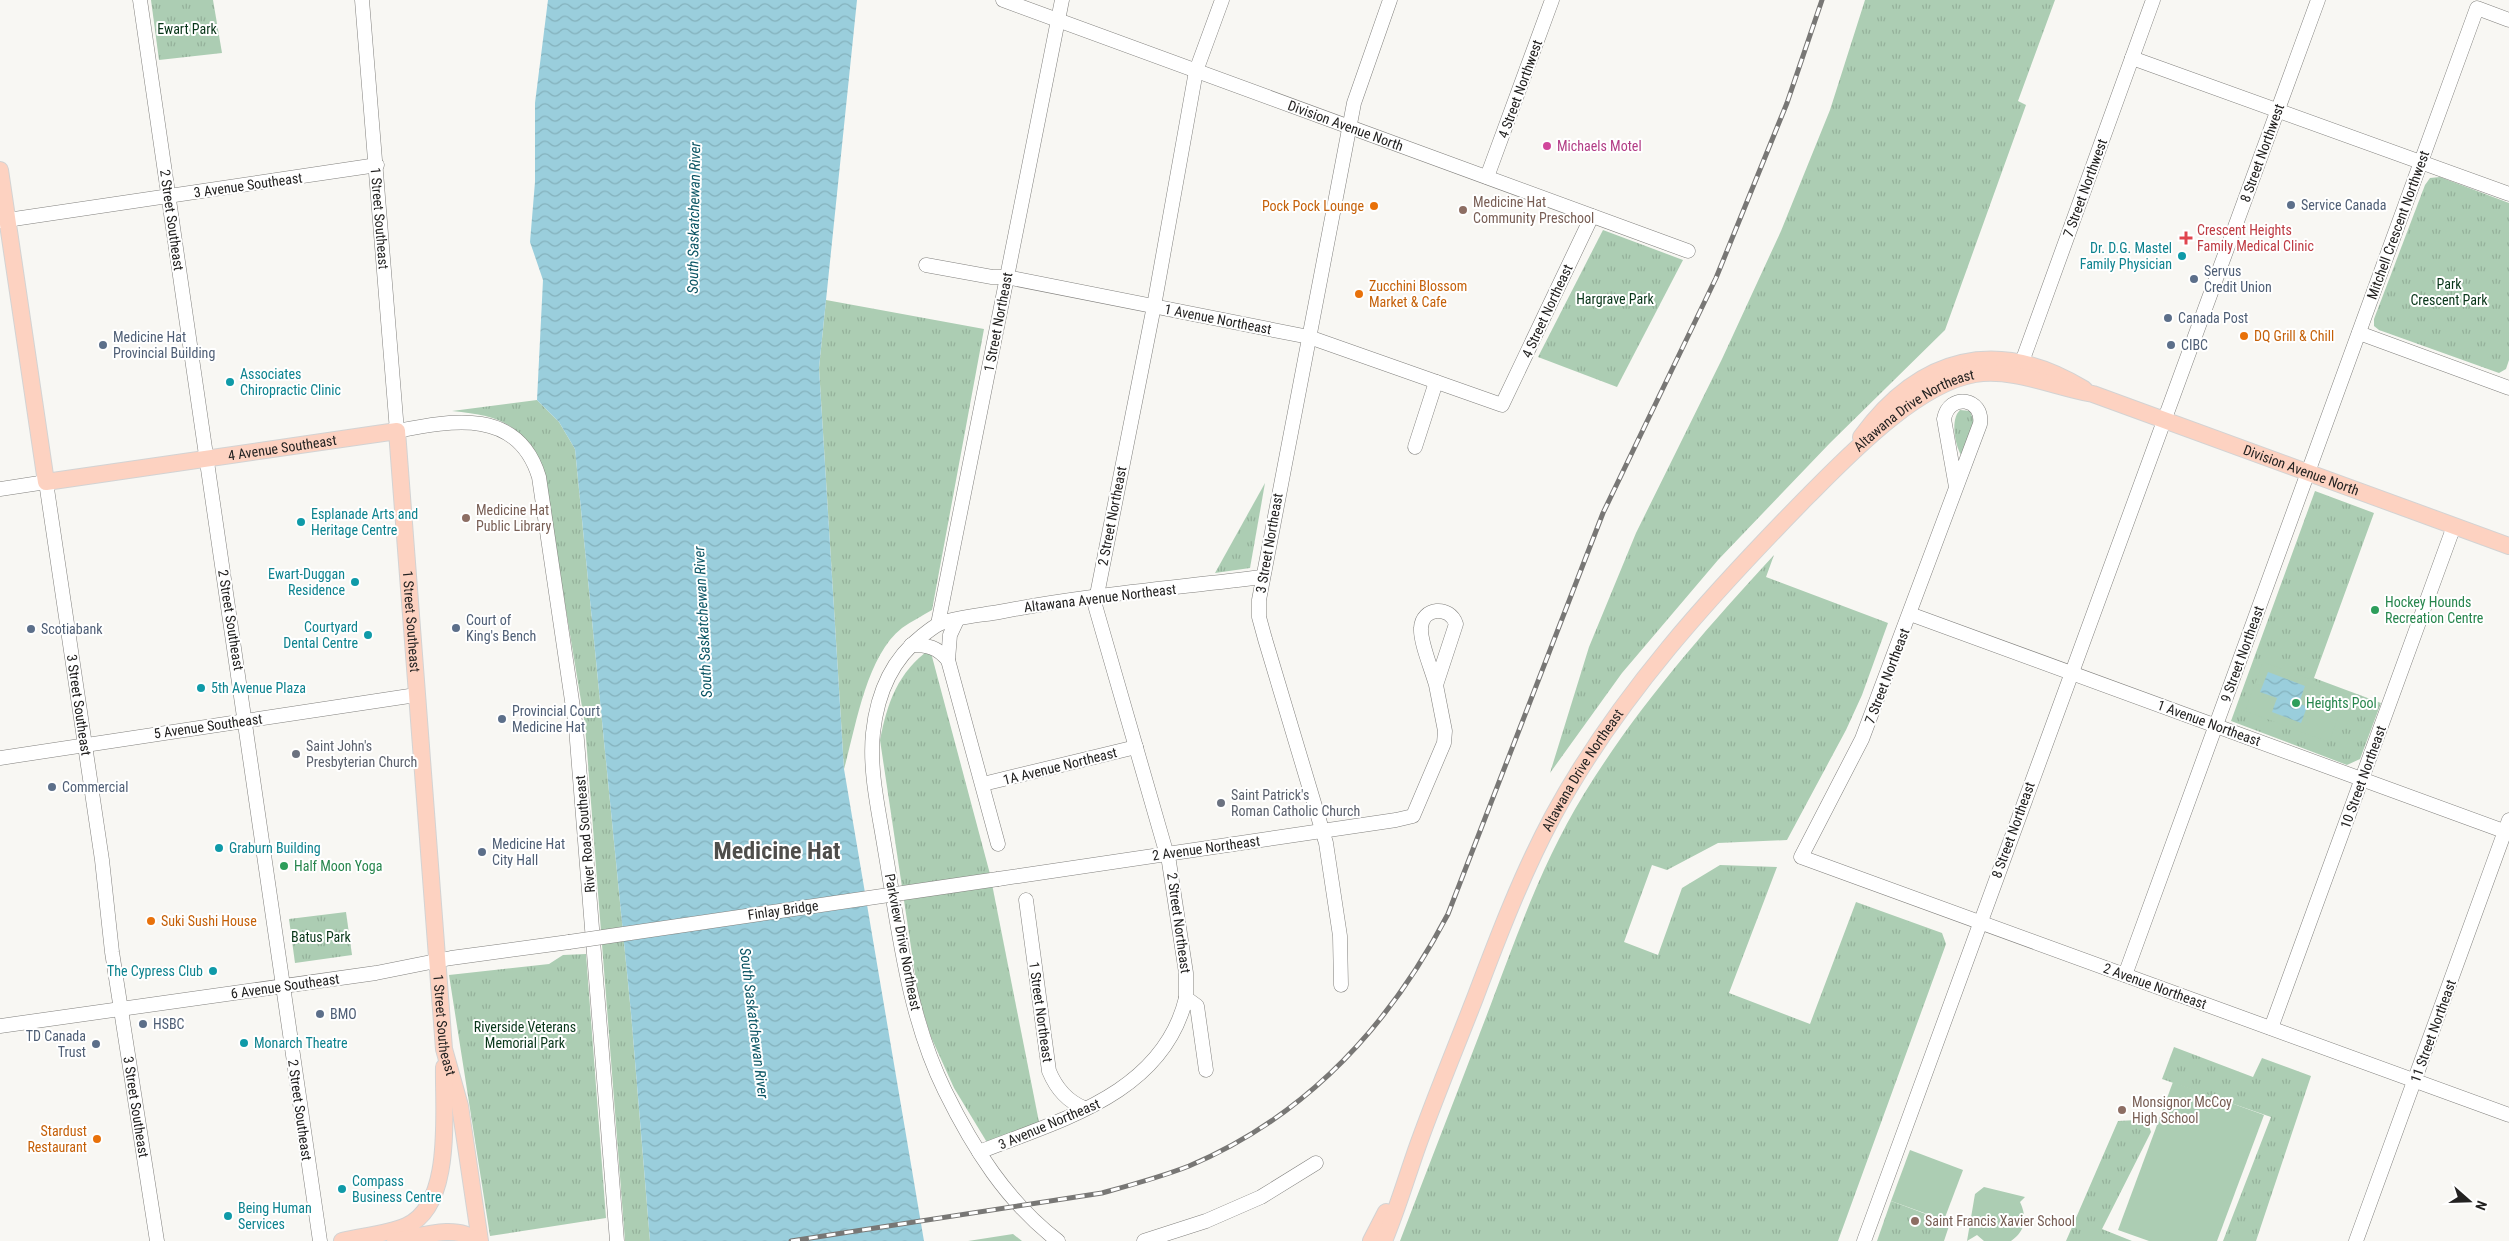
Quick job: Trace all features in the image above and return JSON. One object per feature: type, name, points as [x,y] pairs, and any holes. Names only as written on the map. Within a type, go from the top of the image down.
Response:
[{"type":"main road","name":"3 Street Southeast","points":[[0,170],[4,221],[46,482]]},
{"type":"main road","name":"Altawana Drive Northeast","points":[[1384,1241],[1419,1143],[1495,945],[1534,854],[1571,785],[1616,715],[1694,618],[1845,459],[1885,407],[1912,384],[1954,363],[1988,366]]},
{"type":"main road","name":"Division Avenue North","points":[[1988,366],[2020,369],[2065,377],[2093,394],[2509,546]]},
{"type":"main road","name":"4 Avenue Southeast","points":[[46,482],[397,431]]},
{"type":"main road","name":"1 Street Southeast","points":[[397,431],[444,1049],[460,1106],[478,1241]]},
{"type":"main road","points":[[342,1241],[406,1226],[422,1214],[432,1201],[438,1186],[442,1167],[444,1049]]},
{"type":"main road","name":"Altawana Drive Northeast","points":[[1371,1241],[1419,1143]]},
{"type":"main road","points":[[395,1241],[452,1232],[466,1234],[478,1241]]},
{"type":"street","name":"2 Street Southeast","points":[[140,0],[246,720],[282,986],[320,1241]]},
{"type":"street","name":"1 Street Southeast","points":[[362,0],[377,165],[397,431]]},
{"type":"street","name":"Division Avenue North","points":[[1003,0],[1688,251]]},
{"type":"street","name":"1 Street Northeast","points":[[938,624],[1056,19],[1062,0]]},
{"type":"street","name":"2 Street Northeast","points":[[1186,998],[1186,973],[1167,853],[1095,605],[1154,306],[1196,71],[1222,0]]},
{"type":"street","name":"3 Street Northeast","points":[[1341,985],[1340,936],[1326,843],[1261,624],[1259,600],[1262,576],[1354,103],[1390,0]]},
{"type":"street","name":"4 Street Northwest","points":[[1487,178],[1552,0]]},
{"type":"street","name":"7 Street Northwest","points":[[2020,369],[2153,0]]},
{"type":"street","name":"8 Street Northwest","points":[[2165,420],[2318,0]]},
{"type":"street","name":"Mitchell Crescent Northwest","points":[[2308,473],[2477,8],[2509,20]]},
{"type":"street","points":[[2132,58],[2509,194]]},
{"type":"street","name":"3 Avenue Southeast","points":[[4,221],[377,165]]},
{"type":"street","name":"4 Street Northeast","points":[[1502,405],[1592,216]]},
{"type":"street","name":"1 Avenue Northeast","points":[[926,265],[992,277],[1006,277],[1309,337],[1502,405]]},
{"type":"street","points":[[2358,333],[2508,386]]},
{"type":"street","points":[[1415,447],[1436,382]]},
{"type":"street","name":"7 Street Northeast","points":[[1802,857],[1862,739],[1956,487],[1980,418],[1977,408],[1962,400],[1956,401],[1948,408],[1944,418],[1956,487]]},
{"type":"street","name":"8 Street Northeast","points":[[1864,1241],[2070,673],[2165,420]]},
{"type":"street","name":"4 Avenue Southeast","points":[[397,431],[462,421],[489,424],[514,437]]},
{"type":"street","name":"River Road Southeast","points":[[514,437],[534,463],[539,477],[576,728],[617,1241]]},
{"type":"street","name":"9 Street Northeast","points":[[2125,975],[2308,473]]},
{"type":"street","points":[[0,489],[46,482]]},
{"type":"street","name":"3 Street Southeast","points":[[46,482],[86,745],[121,1008],[157,1241]]},
{"type":"street","name":"10 Street Northeast","points":[[2271,1028],[2454,526]]},
{"type":"street","name":"Altawana Avenue Northeast","points":[[938,624],[1020,608],[1262,576]]},
{"type":"street","points":[[1432,611],[1440,611],[1448,612],[1454,617],[1456,624],[1436,685],[1420,630],[1422,620],[1426,615],[1432,611]]},
{"type":"street","name":"1 Avenue Northeast","points":[[1910,614],[2362,779],[2508,828]]},
{"type":"street","points":[[958,620],[949,642],[948,660],[984,784],[998,844]]},
{"type":"street","name":"Parkview Drive Northeast","points":[[938,624],[912,645],[896,664],[881,692],[873,735],[875,785],[903,959],[915,1010],[941,1082],[979,1152],[1022,1210],[1058,1241]]},
{"type":"street","points":[[912,645],[930,646],[940,651],[948,660]]},
{"type":"street","name":"2 Avenue Northeast","points":[[998,879],[1413,816],[1444,743],[1445,731],[1436,685]]},
{"type":"street","name":"5 Avenue Southeast","points":[[0,758],[416,695]]},
{"type":"street","name":"1A Avenue Northeast","points":[[984,784],[1136,747]]},
{"type":"street","name":"11 Street Northeast","points":[[2356,1241],[2508,828]]},
{"type":"street","name":"2 Avenue Northeast","points":[[1802,857],[2509,1115]]},
{"type":"street","name":"Finlay Bridge","points":[[569,942],[998,879]]},
{"type":"street","name":"1 Street Northeast","points":[[1026,900],[1049,1071],[1059,1090],[1075,1104],[1084,1108]]},
{"type":"street","name":"6 Avenue Southeast","points":[[0,1026],[282,986],[569,942]]},
{"type":"street","points":[[1186,998],[1197,1006],[1206,1070]]},
{"type":"street","name":"3 Avenue Northeast","points":[[979,1152],[1066,1118],[1084,1108],[1103,1102],[1155,1059],[1172,1036],[1186,998]]},
{"type":"street","points":[[1146,1241],[1206,1221],[1262,1197],[1316,1163]]},
{"type":"green space","name":"Ewart Park","points":[[151,0],[213,0],[222,53],[159,60]]},
{"type":"green space","points":[[1865,0],[2055,0],[2018,101],[2026,105],[1945,330],[1830,443],[1718,560],[1622,673],[1550,773],[1589,647],[1636,533],[1722,359],[1781,231],[1830,110]]},
{"type":"green space","name":"Park Crescent Park","points":[[2440,177],[2509,203],[2509,360],[2506,369],[2499,373],[2379,330],[2374,326],[2374,319],[2425,185],[2430,178]]},
{"type":"green space","name":"Hargrave Park","points":[[1603,230],[1683,260],[1617,387],[1538,357]]},
{"type":"green space","points":[[826,300],[984,329],[932,610],[902,628],[890,640],[879,656],[864,693],[844,769],[819,368]]},
{"type":"green space","points":[[537,400],[559,422],[575,449],[631,1013],[650,1241],[625,1241],[585,725],[544,477],[529,446],[521,435],[511,427],[486,416],[452,411]]},
{"type":"green space","points":[[1960,410],[1970,411],[1974,422],[1961,455],[1955,439],[1954,426],[1955,419]]},
{"type":"green space","points":[[1265,483],[1250,568],[1215,573]]},
{"type":"green space","points":[[2315,491],[2374,513],[2314,678],[2381,703],[2360,759],[2347,765],[2231,721]]},
{"type":"green space","points":[[1774,555],[1766,577],[1888,623],[1862,695],[1846,730],[1787,840],[1718,843],[1667,870],[1652,865],[1624,942],[1658,955],[1682,888],[1720,865],[1777,867],[1729,993],[1810,1024],[1856,902],[1942,933],[1946,944],[1838,1241],[1400,1241],[1522,923],[1556,844],[1584,794],[1650,699],[1698,640]]},
{"type":"green space","points":[[930,649],[990,874],[1039,1122],[988,1144],[954,1088],[931,1037],[918,994],[880,740],[890,701],[902,678],[919,658]]},
{"type":"green space","name":"Heights Pool","points":[[2263,662],[2329,686],[2329,689],[2346,696],[2329,742],[2245,711]]},
{"type":"green space","name":"Batus Park","points":[[346,912],[352,955],[295,963],[289,919]]},
{"type":"green space","name":"Riverside Veterans Memorial Park","points":[[586,954],[606,1218],[490,1236],[449,975],[549,964],[563,955]]},
{"type":"green space","points":[[2174,1047],[2253,1077],[2262,1058],[2311,1076],[2256,1241],[2223,1241],[2271,1117],[2162,1079]]},
{"type":"green space","points":[[2173,1082],[2264,1115],[2217,1241],[2149,1241],[2118,1230]]},
{"type":"green space","points":[[2156,1119],[2149,1126],[2151,1132],[2102,1229],[2132,1241],[2066,1241],[2118,1121]]},
{"type":"green space","points":[[1910,1150],[1963,1170],[1944,1220],[1891,1201]]},
{"type":"green space","points":[[1984,1187],[2025,1197],[2020,1202],[2024,1213],[2024,1223],[2020,1233],[2011,1241],[1984,1241],[1977,1235],[1967,1241],[1975,1194]]},
{"type":"green space","name":"Saint Francis Xavier School","points":[[1891,1201],[1950,1223],[1944,1241],[1877,1241]]},
{"type":"green space","points":[[1013,1234],[1022,1241],[968,1241]]},
{"type":"water","name":"South Saskatchewan River","points":[[548,0],[857,0],[819,368],[844,769],[924,1241],[650,1241],[631,1013],[575,449],[559,422],[537,400],[543,280],[530,242],[535,182],[535,103]]},
{"type":"water","points":[[2268,672],[2305,686],[2299,703],[2307,707],[2301,723],[2272,712],[2277,698],[2260,692]]},
{"type":"railway","points":[[791,1241],[1102,1193],[1146,1181],[1189,1166],[1232,1145],[1271,1121],[1308,1094],[1341,1063],[1372,1029],[1400,993],[1425,955],[1448,914],[1603,513],[1716,278],[1787,103],[1822,0]]},
{"type":"place","name":"Michaels Motel","points":[[1547,146]]},
{"type":"place","name":"Service Canada","points":[[2291,205]]},
{"type":"place","name":"Pock Pock Lounge","points":[[1374,206]]},
{"type":"place","name":"Medicine Hat Community Preschool","points":[[1463,210]]},
{"type":"place","name":"Crescent Heights Family Medical Clinic","points":[[2186,238]]},
{"type":"place","name":"Dr. D.G. Mastel Family Physician","points":[[2182,256]]},
{"type":"place","name":"Servus Credit Union","points":[[2194,279]]},
{"type":"place","name":"Zucchini Blossom Market & Cafe","points":[[1359,294]]},
{"type":"place","name":"Canada Post","points":[[2168,318]]},
{"type":"place","name":"DQ Grill & Chill","points":[[2244,336]]},
{"type":"place","name":"Medicine Hat Provincial Building","points":[[103,345]]},
{"type":"place","name":"CIBC","points":[[2171,345]]},
{"type":"place","name":"Associates Chiropractic Clinic","points":[[230,382]]},
{"type":"place","name":"Medicine Hat Public Library","points":[[466,518]]},
{"type":"place","name":"Esplanade Arts and Heritage Centre","points":[[301,522]]},
{"type":"place","name":"Ewart-Duggan Residence","points":[[355,582]]},
{"type":"place","name":"Hockey Hounds Recreation Centre","points":[[2375,610]]},
{"type":"place","name":"Court of King's Bench","points":[[456,628]]},
{"type":"place","name":"Scotiabank","points":[[31,629]]},
{"type":"place","name":"Courtyard Dental Centre","points":[[368,635]]},
{"type":"place","name":"5th Avenue Plaza","points":[[201,688]]},
{"type":"place","name":"Heights Pool","points":[[2296,703]]},
{"type":"place","name":"Provincial Court Medicine Hat","points":[[502,719]]},
{"type":"place","name":"Saint John's Presbyterian Church","points":[[296,754]]},
{"type":"place","name":"Commercial","points":[[52,787]]},
{"type":"place","name":"Saint Patrick's Roman Catholic Church","points":[[1221,803]]},
{"type":"place","name":"Graburn Building","points":[[219,848]]},
{"type":"place","name":"Medicine Hat City Hall","points":[[482,852]]},
{"type":"place","name":"Half Moon Yoga","points":[[284,866]]},
{"type":"place","name":"Suki Sushi House","points":[[151,921]]},
{"type":"place","name":"The Cypress Club","points":[[213,971]]},
{"type":"place","name":"BMO","points":[[320,1014]]},
{"type":"place","name":"HSBC","points":[[143,1024]]},
{"type":"place","name":"Monarch Theatre","points":[[244,1043]]},
{"type":"place","name":"TD Canada Trust","points":[[96,1044]]},
{"type":"place","name":"Monsignor McCoy High School","points":[[2122,1110]]},
{"type":"place","name":"Stardust Restaurant","points":[[97,1139]]},
{"type":"place","name":"Compass Business Centre","points":[[342,1189]]},
{"type":"place","name":"Being Human Services","points":[[228,1216]]},
{"type":"place","name":"Saint Francis Xavier School","points":[[1915,1221]]},
{"type":"district","name":"Medicine Hat","points":[[777,851]]}]
